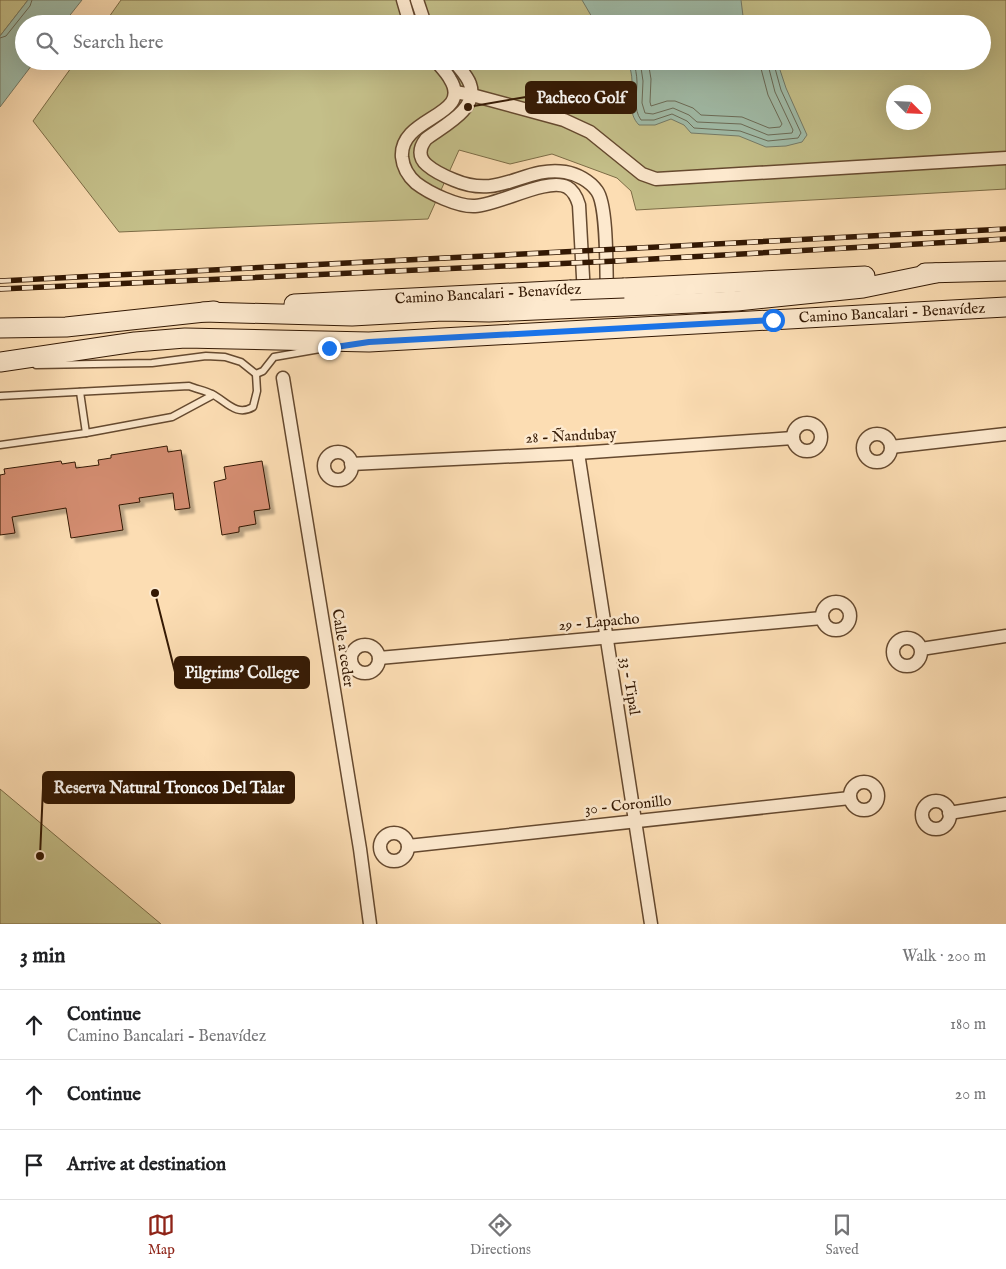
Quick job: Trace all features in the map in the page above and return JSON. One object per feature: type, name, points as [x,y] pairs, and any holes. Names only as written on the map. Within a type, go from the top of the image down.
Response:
[{"type":"main road","name":"Camino Bancalari - Benavídez","points":[[0,328],[66,328],[203,312],[325,302],[1006,271]]},
{"type":"main road","points":[[203,312],[352,316],[443,311],[489,312],[737,302],[863,288],[936,273]]},
{"type":"main road","points":[[737,302],[778,304],[972,300],[1006,306]]},
{"type":"main road","name":"Camino Bancalari - Benavídez","points":[[0,364],[135,342],[185,338],[369,342],[1006,306]]},
{"type":"main road","points":[[185,338],[202,331],[222,327],[383,326],[489,312]]},
{"type":"street","points":[[403,0],[407,15]]},
{"type":"street","points":[[417,0],[422,15]]},
{"type":"street","points":[[443,70],[450,79],[455,92],[454,100],[447,109],[432,117],[408,135],[402,148],[403,164],[407,173],[416,184],[451,201],[469,206],[485,205],[555,184],[562,185],[571,190],[576,196],[579,205],[585,308]]},
{"type":"street","points":[[461,70],[471,84],[472,95],[468,105],[461,113],[426,139],[420,153],[422,161],[429,167],[459,182],[480,187],[493,187],[552,171],[575,175],[593,187],[601,198],[603,206],[608,307]]},
{"type":"street","points":[[455,92],[564,120],[590,132],[642,174],[656,179],[1006,158]]},
{"type":"street","points":[[451,201],[459,182]]},
{"type":"street","name":"Calle a ceder","points":[[283,378],[370,924]]},
{"type":"street","points":[[891,447],[1006,434]]},
{"type":"street","name":"28 - Ñandubay","points":[[352,464],[578,453],[793,438]]},
{"type":"street","name":"33 - Tipal","points":[[578,453],[650,924]]},
{"type":"street","name":"29 - Lapacho","points":[[379,658],[822,618]]},
{"type":"street","points":[[921,649],[1006,636]]},
{"type":"street","name":"30 - Coronillo","points":[[408,846],[850,798]]},
{"type":"street","points":[[949,813],[1006,804]]},
{"type":"lane","points":[[256,374],[263,371],[274,357],[369,342]]},
{"type":"lane","points":[[0,364],[152,363],[216,356],[241,362],[256,374],[257,391],[253,407],[247,411],[234,409],[213,395],[189,386],[0,396]]},
{"type":"lane","points":[[80,392],[86,433]]},
{"type":"lane","points":[[0,445],[172,418],[213,395]]},
{"type":"shaded area","points":[[0,0],[28,0],[15,15],[0,36]]},
{"type":"shaded area","points":[[121,0],[1006,0],[1006,189],[636,210],[631,191],[617,178],[552,154],[510,164],[459,150],[428,219],[119,232],[33,121],[70,70],[991,70],[991,15],[110,15]]},
{"type":"shaded area","points":[[0,789],[161,924],[0,924]]},
{"type":"water","points":[[28,0],[82,0],[70,15],[16,15]]},
{"type":"water","points":[[582,0],[741,0],[743,15],[591,15]]},
{"type":"water","points":[[15,17],[15,70],[28,70],[0,107],[0,36]]},
{"type":"water","points":[[780,70],[807,135],[802,142],[786,146],[766,147],[739,136],[691,133],[684,125],[671,119],[655,125],[639,125],[633,115],[631,104],[631,71]]},
{"type":"building","points":[[167,446],[168,452],[181,450],[190,508],[175,510],[173,493],[139,498],[140,502],[119,505],[123,530],[71,538],[66,508],[12,517],[15,533],[0,535],[0,475],[5,474],[4,469],[61,461],[62,464],[75,462],[76,468],[99,465],[98,460],[111,458],[111,455]]},
{"type":"building","points":[[262,461],[270,509],[254,511],[256,524],[239,527],[239,532],[222,535],[214,482],[226,479],[224,467]]},
{"type":"railway","points":[[0,281],[1006,229]]},
{"type":"railway","points":[[0,289],[617,261],[1006,239]]},
{"type":"place","name":"Pacheco Golf","points":[[468,107]]},
{"type":"place","name":"Pilgrims' College","points":[[155,593]]},
{"type":"place","name":"Reserva Natural Troncos Del Talar","points":[[40,856]]},
{"type":"route","points":[[329,348],[369,342],[773,320]]}]
